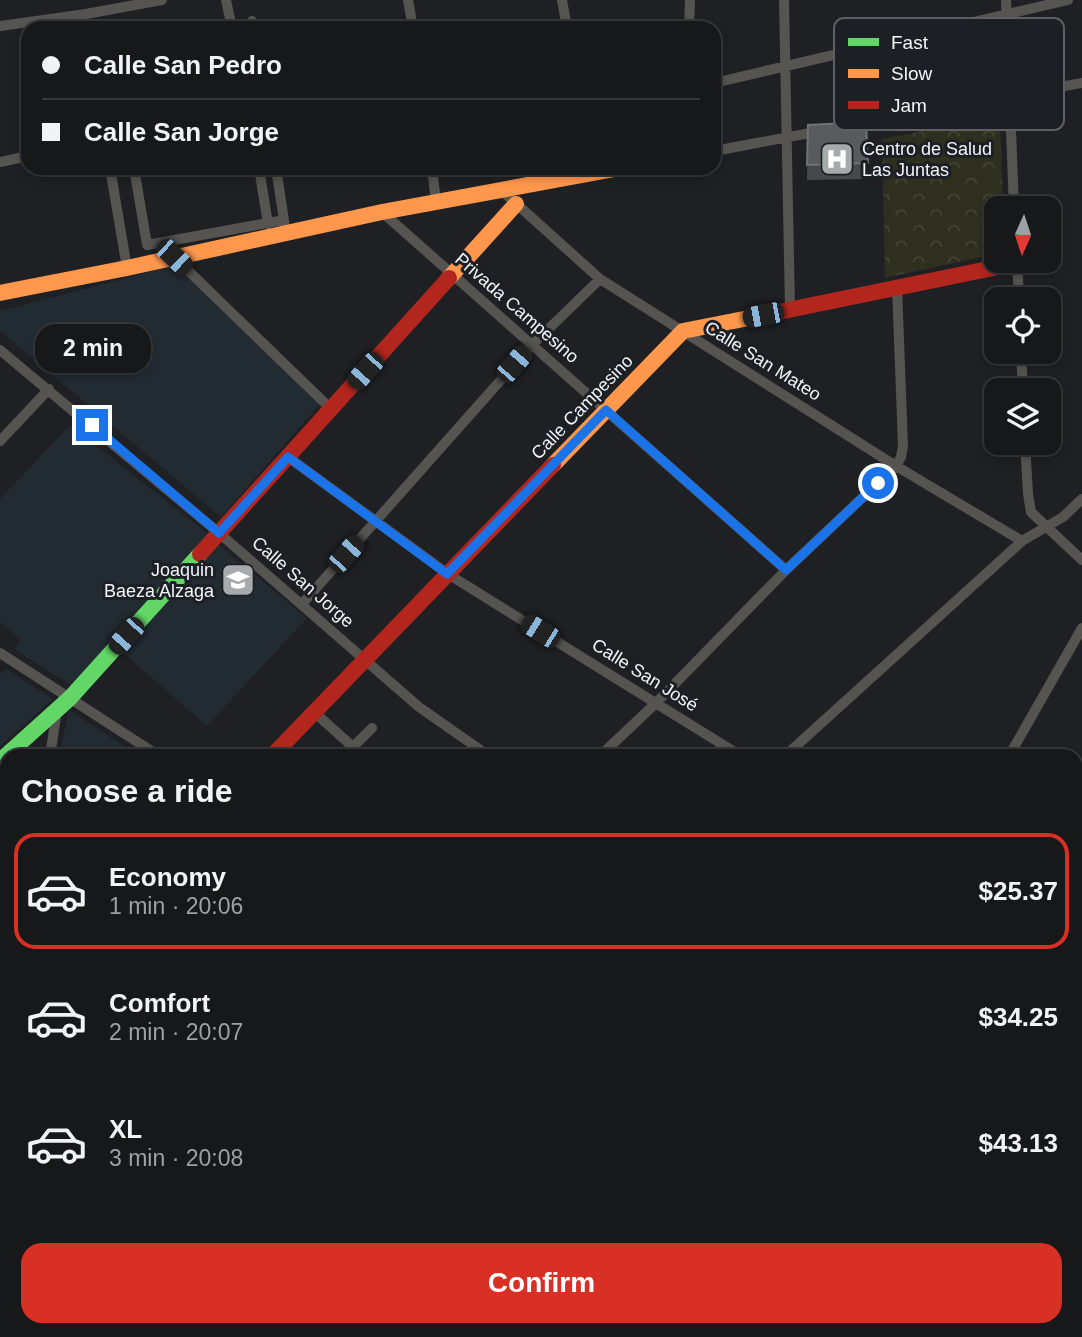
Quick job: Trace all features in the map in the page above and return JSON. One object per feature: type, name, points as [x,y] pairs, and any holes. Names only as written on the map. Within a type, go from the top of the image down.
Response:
[{"type":"street","points":[[39,21],[162,0]]},
{"type":"street","points":[[226,0],[230,21]]},
{"type":"street","points":[[408,0],[412,21]]},
{"type":"street","points":[[562,0],[566,21]]},
{"type":"street","points":[[689,21],[690,0]]},
{"type":"street","points":[[784,0],[790,309]]},
{"type":"street","points":[[1006,0],[1006,18]]},
{"type":"street","points":[[989,18],[1068,0]]},
{"type":"street","points":[[86,15],[87,21]]},
{"type":"street","points":[[0,26],[21,23]]},
{"type":"street","points":[[721,81],[834,54]]},
{"type":"street","points":[[1064,86],[1082,83]]},
{"type":"street","points":[[721,150],[834,128]]},
{"type":"street","points":[[1011,130],[1013,196]]},
{"type":"street","points":[[0,162],[21,158]]},
{"type":"street","points":[[111,175],[127,268]]},
{"type":"street","points":[[135,175],[147,245],[268,224],[285,227]]},
{"type":"street","points":[[259,175],[268,224]]},
{"type":"street","points":[[277,175],[285,227]]},
{"type":"street","points":[[433,175],[436,202]]},
{"type":"street","points":[[0,293],[127,268],[285,227],[582,175]]},
{"type":"street","name":"Calle San Mateo","points":[[501,190],[600,279],[896,466],[1022,541]]},
{"type":"street","points":[[13,749],[70,698],[516,204]]},
{"type":"street","name":"Privada Campesino","points":[[382,212],[786,570]]},
{"type":"street","points":[[174,257],[331,409]]},
{"type":"street","points":[[683,331],[984,269]]},
{"type":"street","points":[[302,604],[532,345],[600,279]]},
{"type":"street","points":[[607,749],[786,570],[896,466],[903,446],[897,287]]},
{"type":"street","name":"Calle Campesino","points":[[279,749],[683,331]]},
{"type":"street","name":"Calle San Jorge","points":[[0,350],[219,533],[419,707],[479,749]]},
{"type":"street","points":[[0,441],[49,389]]},
{"type":"street","points":[[1026,455],[1031,512],[1082,560]]},
{"type":"street","name":"Calle San José","points":[[288,457],[447,574],[730,749]]},
{"type":"street","points":[[793,749],[1022,541],[1063,517],[1082,499]]},
{"type":"street","points":[[1013,749],[1082,628]]},
{"type":"street","points":[[0,653],[148,749]]},
{"type":"street","points":[[51,749],[57,710]]},
{"type":"street","points":[[314,712],[353,747],[372,728]]},
{"type":"shaded area","points":[[180,264],[321,403],[221,517],[0,331],[0,311]]},
{"type":"shaded area","points":[[70,425],[208,534],[72,686],[15,650],[21,640],[0,622],[0,499]]},
{"type":"shaded area","points":[[219,545],[307,618],[207,726],[121,651]]},
{"type":"shaded area","points":[[7,669],[53,699],[0,746],[0,674]]},
{"type":"shaded area","points":[[69,710],[128,749],[61,749]]},
{"type":"green space","points":[[928,130],[1000,130],[1003,196],[984,196],[984,257],[885,278],[882,139]]},
{"type":"building","name":"Centro de Salud Las Juntas","points":[[834,124],[834,130],[866,130],[868,163],[807,165],[808,125]]},
{"type":"traffic: fast","points":[[13,749],[70,698],[200,554]]},
{"type":"traffic: slow","points":[[0,293],[382,212],[582,175]]},
{"type":"traffic: slow","points":[[449,278],[516,204]]},
{"type":"traffic: slow","points":[[553,465],[683,331],[759,316]]},
{"type":"traffic: jam","points":[[759,316],[984,270]]},
{"type":"traffic: jam","points":[[200,554],[449,278]]},
{"type":"traffic: jam","points":[[279,749],[553,465]]},
{"type":"place","name":"Centro de Salud Las Juntas","points":[[837,159]]},
{"type":"place","name":"Joaquin Baeza Alzaga","points":[[238,580]]},
{"type":"route","points":[[92,425],[219,533],[288,457],[447,574],[606,410],[786,570],[878,483]]}]
